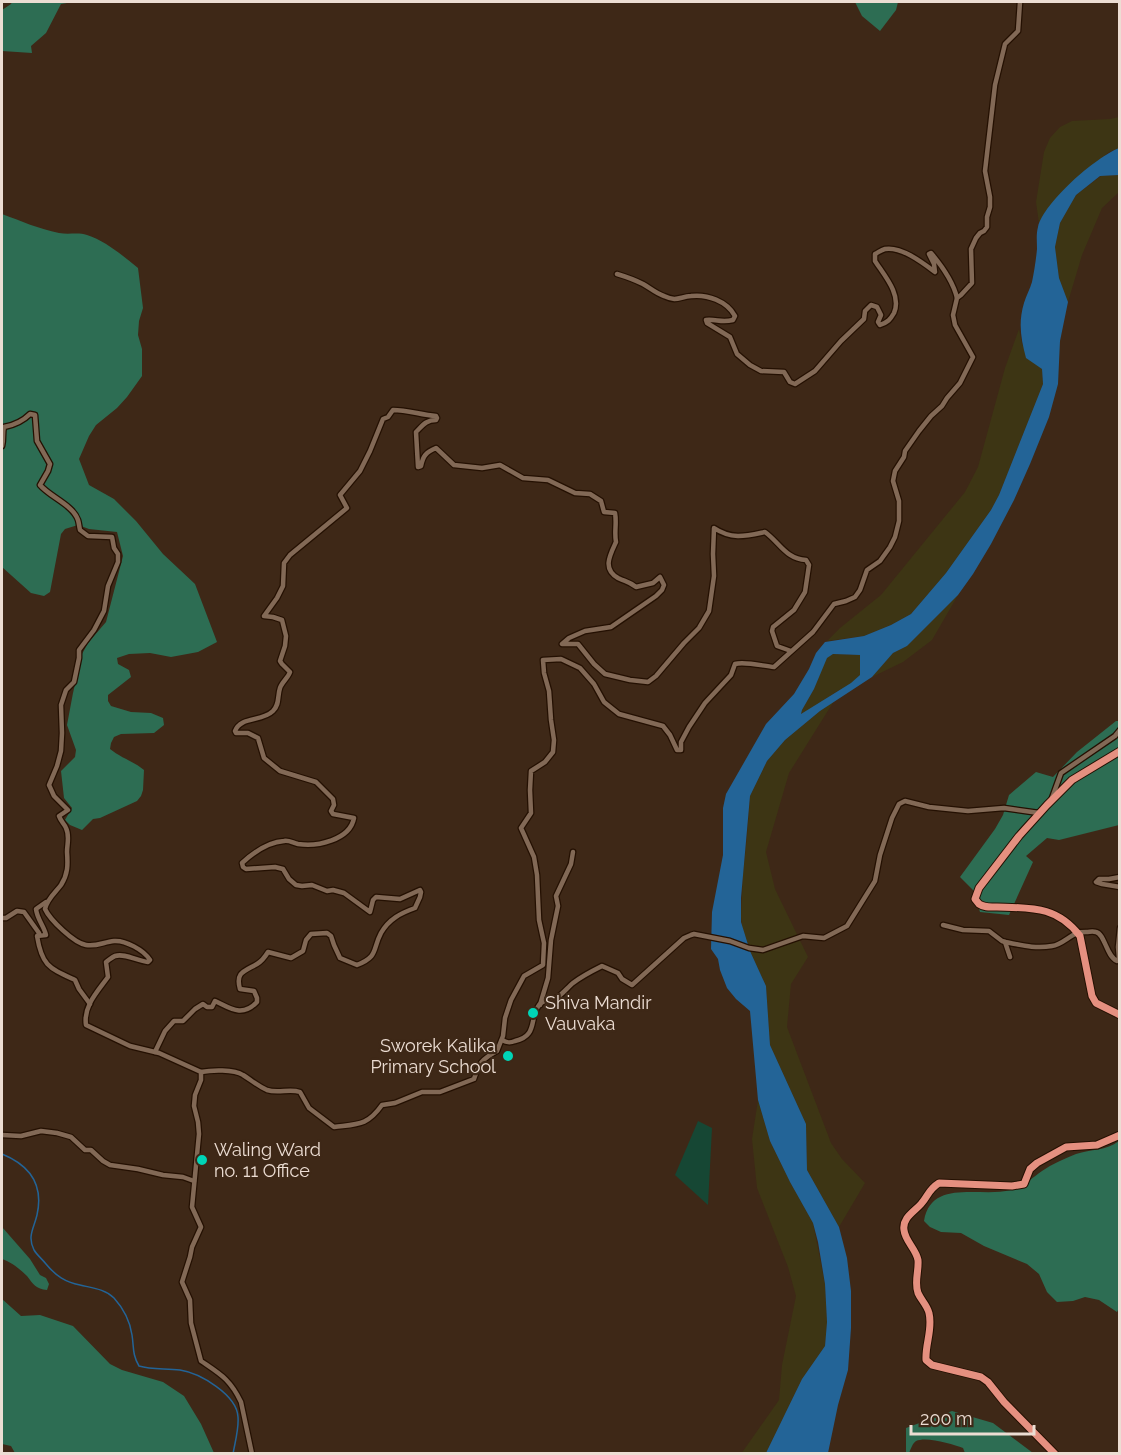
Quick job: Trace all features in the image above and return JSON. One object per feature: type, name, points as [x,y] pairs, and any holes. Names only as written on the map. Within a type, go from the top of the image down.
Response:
[{"type":"highway","points":[[1119,751],[1072,780],[1019,836],[976,894],[976,902],[982,906],[1020,907],[1058,915],[1080,936],[1092,996],[1096,1002],[1119,1015]]},
{"type":"highway","points":[[1055,1454],[1004,1402],[988,1382],[981,1377],[932,1365],[926,1360],[930,1317],[918,1291],[916,1280],[918,1260],[906,1237],[904,1225],[906,1219],[939,1183],[1012,1186],[1024,1184],[1030,1169],[1066,1147],[1097,1145],[1119,1135]]},
{"type":"street","points":[[957,298],[962,296],[972,283],[971,249],[976,237],[987,227],[990,197],[984,171],[995,85],[1005,44],[1018,31],[1020,2]]},
{"type":"street","points":[[46,902],[45,909],[53,921],[83,945],[96,946],[114,941],[125,942],[147,955],[150,960],[142,962],[130,957],[116,956],[106,962],[108,977],[90,1004],[85,1017],[86,1025],[130,1046],[155,1052],[201,1072],[215,1070],[241,1073],[268,1090],[279,1093],[294,1090],[300,1092],[309,1108],[334,1127],[361,1124],[374,1116],[382,1105],[395,1103],[422,1092],[440,1092],[474,1080],[484,1058],[497,1051],[502,1040],[505,1018],[511,1000],[524,976],[543,965],[544,943],[539,921],[537,875],[534,857],[521,828],[531,813],[531,771],[545,762],[553,752],[549,692],[543,660],[561,659],[580,668],[594,684],[604,702],[619,714],[663,726],[677,750],[681,750],[681,742],[689,727],[705,703],[731,675],[735,664],[740,662],[774,667],[813,632],[834,604],[855,597],[867,570],[880,561],[895,537],[899,521],[899,501],[893,481],[904,451],[960,383],[973,357],[955,325],[953,315],[957,298],[956,291],[949,277],[931,253],[929,254],[935,272],[899,250],[885,249],[875,254],[875,261],[896,297],[896,309],[888,322],[880,325],[878,322],[881,315],[877,307],[871,305],[865,310],[864,319],[841,340],[815,371],[795,384],[790,382],[784,372],[761,371],[750,365],[737,354],[730,337],[707,323],[706,320],[712,319],[723,322],[733,320],[735,316],[732,310],[718,300],[703,295],[676,300],[663,296],[632,278],[617,274]]},
{"type":"street","points":[[155,1052],[165,1031],[174,1021],[183,1021],[203,1004],[212,1006],[214,1001],[237,1011],[254,1006],[257,1002],[254,991],[240,989],[239,975],[246,968],[262,961],[268,952],[291,958],[303,951],[306,940],[311,934],[327,933],[331,936],[340,958],[357,965],[365,962],[373,955],[381,933],[399,913],[415,908],[422,892],[420,890],[400,899],[376,897],[370,912],[344,893],[327,891],[312,885],[296,885],[283,869],[275,867],[246,869],[242,862],[273,843],[286,840],[298,844],[316,844],[334,840],[347,831],[354,822],[354,818],[333,814],[331,811],[334,805],[333,799],[316,782],[280,771],[264,758],[258,738],[248,733],[236,733],[235,731],[238,724],[266,717],[274,711],[278,704],[280,688],[290,672],[280,660],[286,636],[282,620],[264,616],[283,586],[284,562],[347,508],[340,495],[360,471],[382,419],[388,417],[393,410],[406,410],[437,418],[425,422],[416,432],[418,467],[422,466],[423,458],[429,451],[436,448],[454,465],[482,468],[500,465],[523,478],[548,480],[575,493],[590,494],[601,501],[604,512],[615,513],[616,542],[608,565],[610,572],[636,587],[653,583],[660,577],[664,585],[656,596],[611,627],[585,631],[562,644],[578,644],[605,674],[648,682],[699,628],[709,611],[714,576],[714,528],[740,537],[765,532],[791,557],[806,560],[809,565],[806,592],[794,610],[773,627],[772,631],[777,646],[791,651]]},
{"type":"street","points":[[2,446],[4,427],[23,421],[30,414],[35,415],[37,441],[50,464],[40,485],[52,497],[69,508],[78,518],[80,530],[88,536],[112,537],[118,554],[118,562],[108,586],[104,611],[94,630],[79,650],[74,682],[66,690],[61,705],[61,751],[49,785],[54,796],[68,810],[59,816],[61,822],[66,825],[69,861],[64,880],[46,902],[36,909],[45,935],[38,936]]},
{"type":"street","points":[[1051,801],[1061,773],[1115,736],[1119,730]]},
{"type":"street","points":[[540,1005],[546,999],[555,999],[576,981],[602,966],[618,973],[622,979],[632,985],[691,934],[763,950],[803,936],[824,938],[847,926],[875,881],[880,855],[892,818],[899,804],[905,801],[942,809],[968,811],[1004,808],[1039,813]]},
{"type":"street","points":[[502,1040],[517,1041],[532,1030],[548,978],[551,939],[558,906],[556,896],[571,864],[573,852]]},
{"type":"street","points":[[1119,877],[1099,879],[1096,882],[1119,887]]},
{"type":"street","points":[[2,918],[17,911],[24,912],[39,933],[37,938],[40,953],[47,965],[75,980],[90,1004]]},
{"type":"street","points":[[944,925],[963,930],[989,932],[1005,942],[1034,948],[1058,945],[1078,932],[1094,931],[1100,934],[1109,954],[1118,961],[1119,928]]},
{"type":"street","points":[[1005,942],[1010,957]]},
{"type":"street","points":[[201,1072],[194,1106],[199,1134],[192,1207],[201,1227],[192,1247],[182,1282],[190,1300],[192,1323],[201,1360],[228,1380],[237,1394],[241,1402],[252,1454]]},
{"type":"street","points":[[2,1135],[21,1136],[41,1131],[71,1137],[85,1150],[91,1150],[110,1165],[183,1177],[194,1181]]},
{"type":"green space","points":[[12,2],[73,2],[61,4],[46,33],[31,46],[32,53],[2,51],[2,10]]},
{"type":"green space","points":[[855,2],[898,2],[896,10],[880,31],[862,16]]},
{"type":"green space","points":[[2,214],[63,234],[84,234],[114,249],[138,268],[143,308],[138,335],[142,349],[142,376],[117,408],[96,425],[79,459],[89,485],[114,499],[163,554],[195,584],[217,642],[198,652],[171,657],[150,653],[129,654],[117,658],[118,664],[129,670],[131,677],[108,695],[111,706],[131,712],[151,713],[163,718],[164,725],[154,733],[121,734],[114,737],[110,749],[144,770],[141,796],[137,801],[93,819],[82,830],[65,820],[72,808],[64,798],[61,771],[75,757],[76,750],[67,725],[82,654],[106,622],[123,556],[117,532],[89,529],[78,525],[65,529],[61,534],[50,592],[44,596],[31,593],[2,567]]},
{"type":"green space","points":[[1119,721],[1119,825],[1059,840],[1047,838],[1026,856],[1033,862],[1009,915],[980,912],[973,890],[960,877],[995,829],[1003,815],[1009,795],[1036,772],[1053,777],[1077,752]]},
{"type":"green space","points":[[698,1121],[712,1128],[708,1205],[675,1175]]},
{"type":"green space","points":[[1119,1141],[1119,1308],[1117,1312],[1099,1300],[1085,1297],[1073,1301],[1057,1302],[1047,1292],[1039,1274],[1027,1264],[984,1246],[961,1233],[941,1232],[924,1221],[929,1208],[936,1199],[947,1194],[999,1192],[1015,1189],[1046,1168],[1076,1154],[1109,1147]]},
{"type":"green space","points":[[2,1227],[30,1259],[40,1275],[46,1278],[49,1284],[47,1290],[37,1287],[18,1268],[2,1259]]},
{"type":"green space","points":[[2,1299],[21,1316],[40,1315],[73,1326],[110,1364],[122,1370],[163,1382],[184,1396],[201,1424],[214,1453],[15,1453],[11,1446],[2,1444]]},
{"type":"green space","points":[[952,1411],[993,1423],[1033,1453],[965,1453],[959,1446],[926,1439],[916,1441],[909,1453],[906,1453],[906,1428]]},
{"type":"sand","points":[[1119,117],[1119,148],[1109,152],[1088,169],[1046,211],[1039,223],[1036,202],[1044,152],[1050,138],[1060,127],[1072,121]]},
{"type":"sand","points":[[1119,175],[1119,192],[1102,208],[1082,255],[1068,302],[1059,278],[1055,247],[1060,223],[1076,195],[1101,176]]},
{"type":"sand","points":[[1019,329],[1022,344],[1042,369],[1043,384],[991,510],[946,573],[911,614],[864,636],[827,641],[881,595],[965,492],[978,467],[1005,368]]},
{"type":"sand","points":[[958,595],[932,640],[903,662],[872,677],[893,653],[907,646]]},
{"type":"sand","points":[[833,654],[860,655],[860,675],[851,684],[801,715],[826,658]]},
{"type":"sand","points":[[834,701],[789,773],[766,852],[775,889],[808,957],[791,984],[787,1027],[831,1143],[842,1159],[865,1183],[839,1227],[807,1170],[806,1124],[770,1045],[766,986],[750,951],[741,916],[750,796],[767,761],[785,740]]},
{"type":"sand","points":[[758,1100],[770,1141],[813,1223],[825,1284],[827,1322],[825,1346],[802,1379],[766,1453],[741,1454],[779,1400],[782,1365],[796,1296],[788,1267],[757,1188],[752,1139]]},
{"type":"water","points":[[1119,148],[1119,175],[1100,176],[1076,195],[1060,223],[1055,247],[1059,278],[1068,302],[1060,341],[1058,384],[1049,417],[1030,464],[991,544],[958,595],[907,646],[893,653],[872,677],[820,711],[785,740],[767,761],[750,796],[741,922],[750,951],[766,986],[770,1045],[806,1124],[807,1170],[839,1227],[847,1258],[851,1291],[848,1370],[828,1453],[766,1453],[802,1379],[825,1346],[827,1322],[825,1284],[813,1223],[770,1141],[758,1100],[750,1011],[727,988],[718,959],[711,949],[712,912],[723,855],[723,808],[726,794],[766,724],[794,694],[816,653],[825,642],[864,636],[911,614],[946,573],[991,510],[1043,384],[1042,369],[1026,358],[1021,331],[1022,310],[1034,270],[1038,227],[1042,217],[1060,193],[1085,170]],"holes":[[[833,654],[860,655],[860,675],[801,714],[827,658]]]},
{"type":"waterway","points":[[2,1154],[27,1170],[36,1185],[39,1204],[31,1236],[35,1252],[61,1278],[102,1291],[114,1298],[128,1320],[134,1354],[139,1366],[188,1372],[207,1380],[224,1393],[236,1409],[238,1417],[233,1454]]},
{"type":"place","name":"Shiva Mandir Vauvaka","points":[[533,1013]]},
{"type":"place","name":"Sworek Kalika Primary School","points":[[508,1056]]},
{"type":"place","name":"Waling Ward no. 11 Office","points":[[202,1160]]}]
